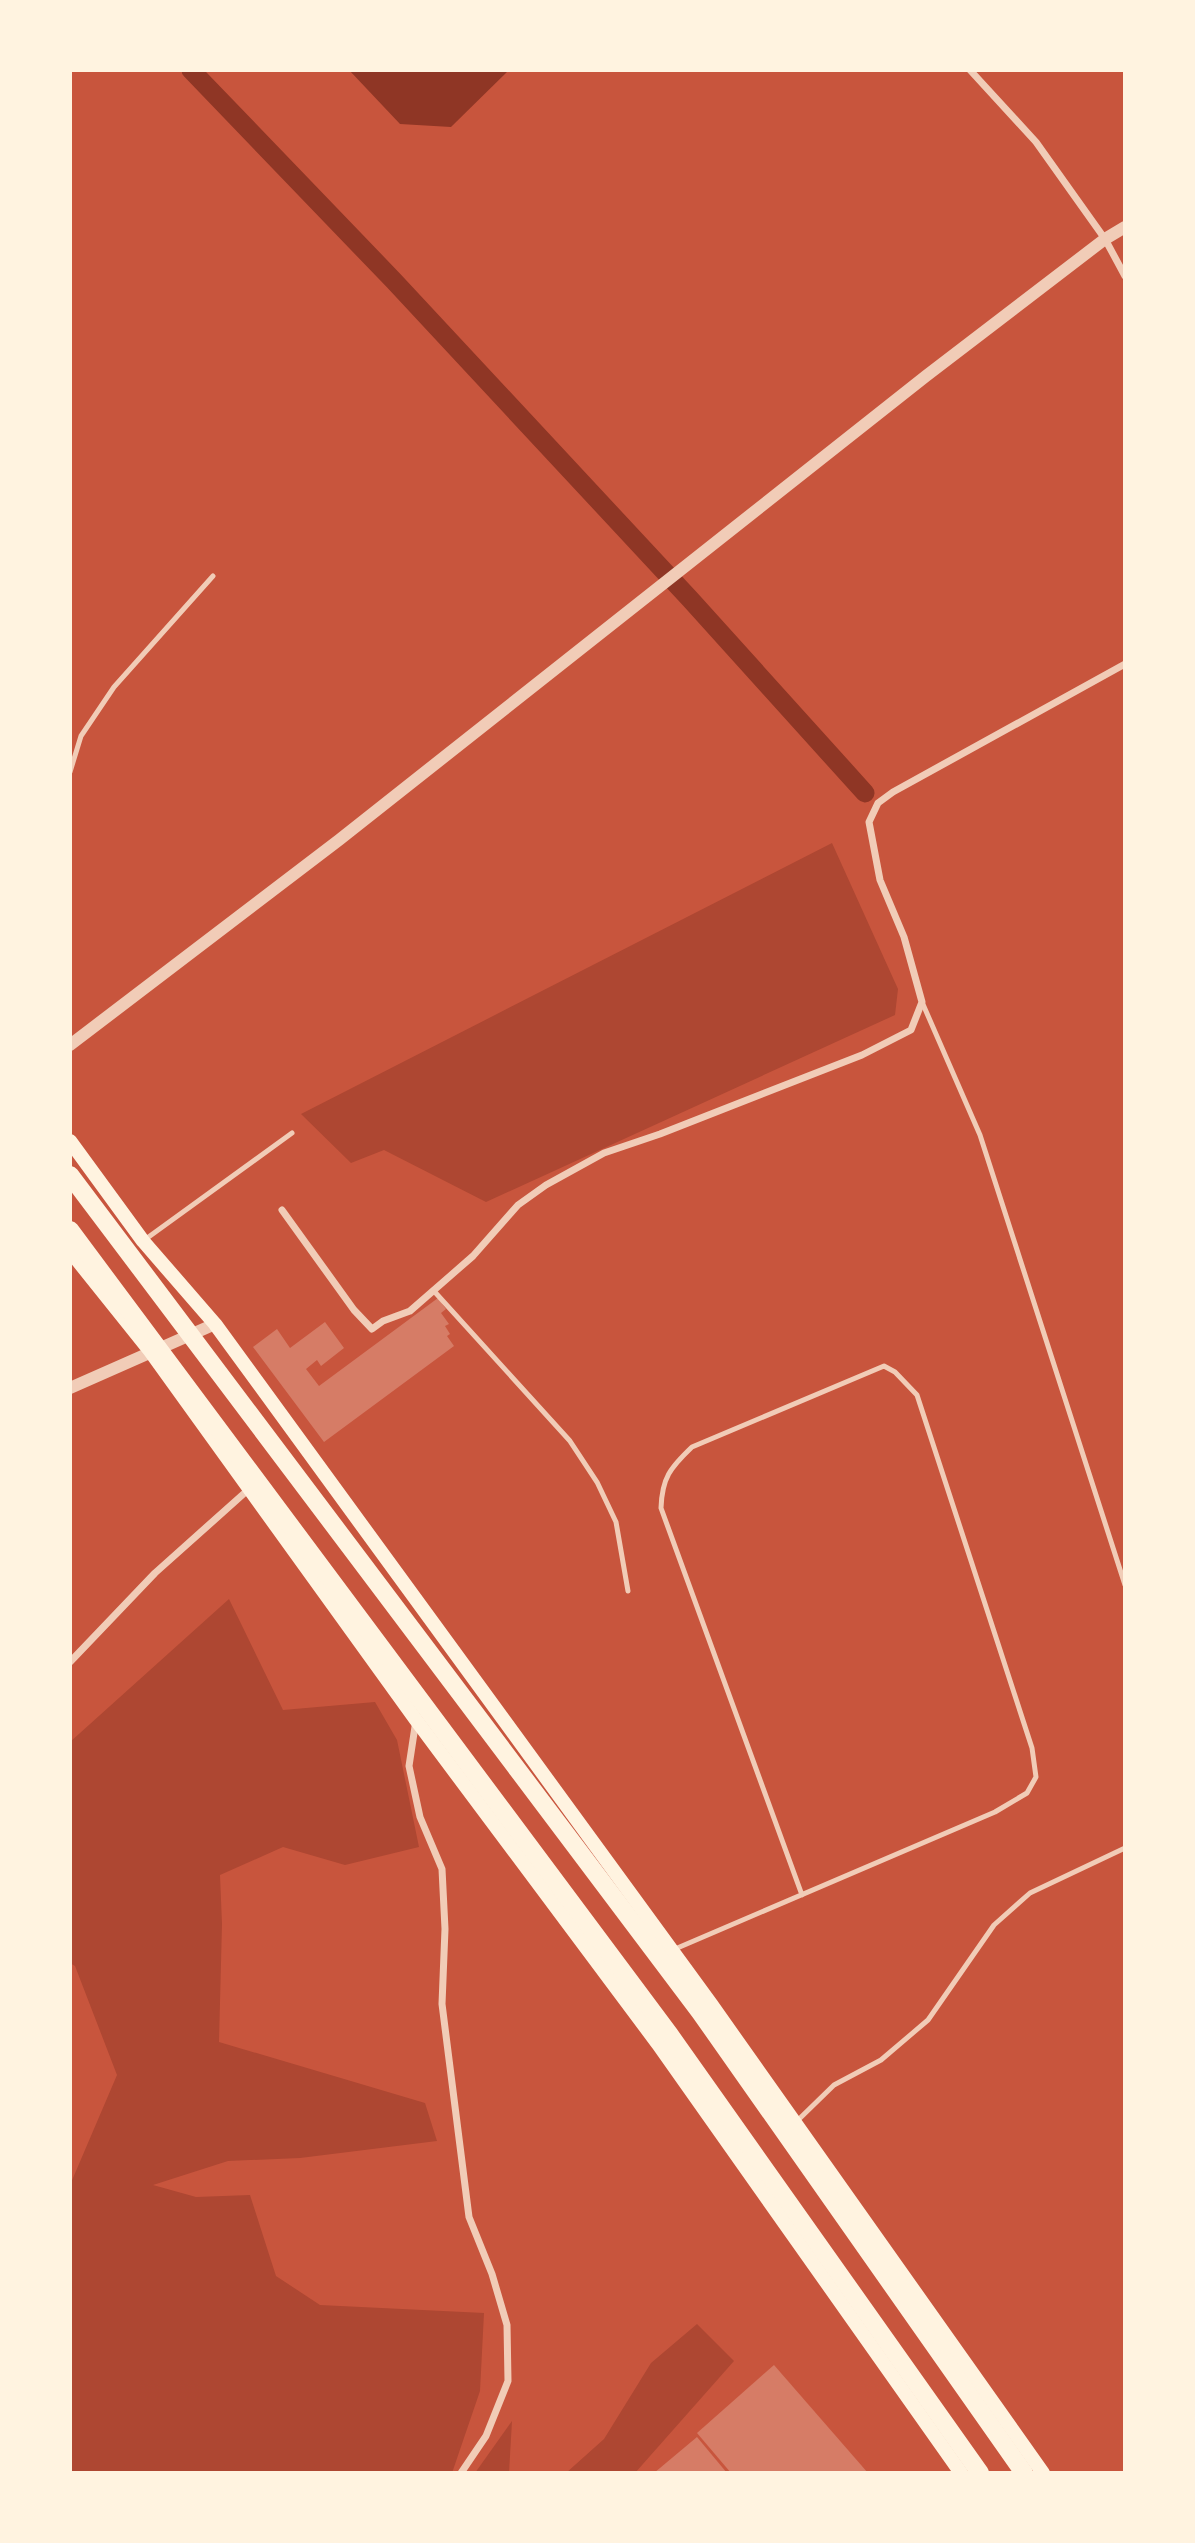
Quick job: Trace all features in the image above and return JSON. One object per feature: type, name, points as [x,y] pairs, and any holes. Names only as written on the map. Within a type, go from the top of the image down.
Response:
[{"type":"highway","points":[[70,1175],[700,2012],[1024,2473]]},
{"type":"highway","points":[[70,1230],[670,2035],[980,2473]]},
{"type":"main road","points":[[70,1141],[143,1241],[215,1324],[672,1950],[1043,2473]]},
{"type":"main road","points":[[70,1251],[150,1351],[416,1720],[658,2045],[961,2473]]},
{"type":"street","points":[[970,70],[1036,142],[1105,239],[1125,276]]},
{"type":"street","points":[[70,1045],[339,840],[926,376],[1105,239],[1125,227]]},
{"type":"street","points":[[282,1210],[354,1310],[372,1329],[383,1321],[410,1311],[473,1256],[518,1205],[546,1185],[604,1153],[660,1134],[862,1055],[911,1030],[922,1002],[904,937],[880,880],[869,821],[878,803],[893,792],[1125,664]]},
{"type":"street","points":[[70,1388],[215,1324]]},
{"type":"street","points":[[70,1662],[155,1573],[249,1489]]},
{"type":"street","points":[[416,1720],[408,1766],[420,1817],[442,1869],[445,1929],[442,2004],[469,2217],[492,2274],[507,2325],[508,2381],[486,2436],[461,2473]]},
{"type":"lane","points":[[70,772],[81,736],[114,687],[214,576]]},
{"type":"lane","points":[[922,1002],[980,1135],[1125,1585]]},
{"type":"lane","points":[[143,1241],[292,1133]]},
{"type":"lane","points":[[433,1290],[570,1441],[597,1482],[616,1522],[628,1591]]},
{"type":"lane","points":[[672,1950],[802,1895],[995,1812],[1027,1793],[1036,1777],[1032,1748],[917,1395],[895,1372],[884,1366],[692,1447],[673,1465],[662,1486],[661,1508],[802,1895]]},
{"type":"lane","points":[[795,2123],[834,2085],[881,2060],[928,2020],[995,1925],[1030,1893],[1125,1849]]},
{"type":"shaded area","points":[[349,70],[509,70],[451,127],[400,124]]},
{"type":"shaded area","points":[[832,843],[898,989],[895,1015],[486,1202],[384,1150],[351,1163],[301,1114]]},
{"type":"shaded area","points":[[229,1599],[283,1710],[375,1702],[397,1740],[419,1847],[345,1865],[283,1847],[220,1875],[222,1924],[219,2042],[425,2103],[437,2141],[300,2158],[228,2161],[153,2185],[196,2197],[250,2195],[276,2276],[320,2305],[484,2313],[480,2391],[452,2473],[70,2473],[70,2185],[117,2075],[75,1966],[70,1963],[70,1742]]},
{"type":"shaded area","points":[[697,2324],[734,2361],[635,2473],[566,2473],[604,2439],[651,2363]]},
{"type":"shaded area","points":[[512,2421],[509,2473],[475,2473]]},
{"type":"building","points":[[438,1298],[446,1309],[441,1313],[449,1324],[445,1326],[450,1334],[447,1336],[454,1346],[324,1442],[253,1347],[277,1329],[290,1348],[325,1322],[344,1348],[321,1366],[317,1360],[306,1369],[319,1386]]},
{"type":"building","points":[[774,2365],[868,2473],[731,2473],[697,2433]]},
{"type":"building","points":[[697,2437],[727,2473],[654,2473]]},
{"type":"waterway","points":[[191,70],[394,281],[690,599],[865,793]]}]
